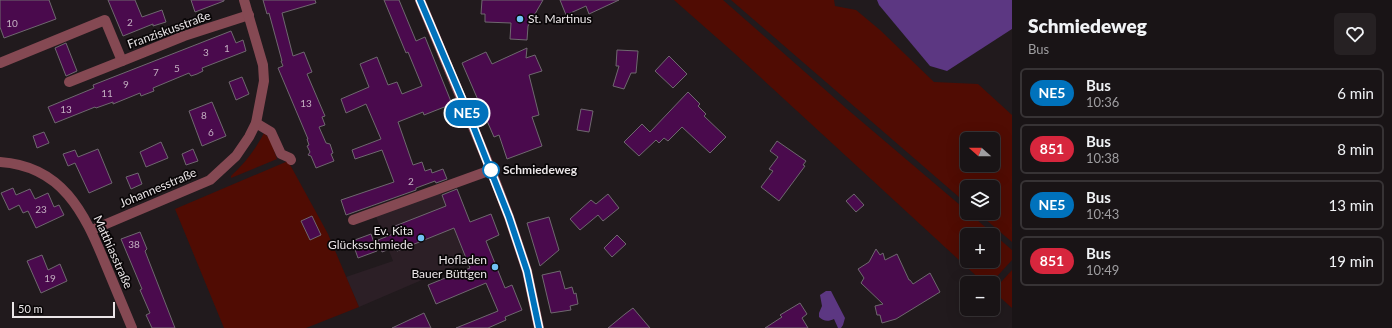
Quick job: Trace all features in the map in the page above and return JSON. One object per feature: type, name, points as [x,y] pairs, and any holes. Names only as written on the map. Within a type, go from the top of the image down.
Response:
[{"type":"street","name":"Johannesstraße","points":[[92,230],[210,180],[236,156],[246,141],[256,122],[260,107],[264,65],[244,0]]},
{"type":"street","points":[[420,0],[491,170],[527,271],[539,328]]},
{"type":"street","name":"Franziskusstraße","points":[[69,82],[184,36],[249,15]]},
{"type":"street","name":"Franziskusstraße","points":[[0,63],[105,20],[122,61]]},
{"type":"street","points":[[256,122],[271,132],[281,154],[290,158],[291,160]]},
{"type":"street","name":"Matthiasstraße","points":[[0,162],[29,167],[49,177],[67,193],[77,205],[92,230],[132,328]]},
{"type":"street","points":[[353,220],[491,170]]},
{"type":"shaded area","points":[[674,0],[723,0],[847,109],[960,205],[960,220],[977,220],[986,228],[960,228],[960,261],[733,52]]},
{"type":"shaded area","points":[[731,0],[834,0],[835,6],[856,10],[880,30],[934,82],[978,84],[1012,115],[1012,242],[1000,232],[1000,228],[996,228],[986,220],[1000,220],[1000,180],[960,180],[960,198]]},
{"type":"shaded area","points":[[877,0],[1012,0],[1012,29],[947,71],[930,66],[879,5]]},
{"type":"shaded area","points":[[264,133],[270,139],[277,159],[231,178],[231,176],[249,156]]},
{"type":"shaded area","points":[[288,161],[328,234],[359,307],[306,328],[224,328],[175,209]]},
{"type":"shaded area","name":"Ev. Kita Glücksschmiede","points":[[440,190],[466,261],[359,307],[346,277],[393,261],[375,214]]},
{"type":"shaded area","points":[[1000,240],[1012,250],[1012,260],[997,276],[976,276],[968,268],[1000,268]]},
{"type":"shaded area","points":[[1012,270],[1012,308],[1000,297],[1000,283]]},
{"type":"shaded area","points":[[826,291],[831,291],[845,318],[841,328],[838,328],[834,319],[826,321],[819,317],[822,306],[820,295]]},
{"type":"building","points":[[0,0],[49,0],[56,19],[4,38],[0,27]]},
{"type":"building","points":[[108,0],[135,0],[142,17],[162,10],[166,22],[153,26],[153,24],[123,36]]},
{"type":"building","points":[[191,0],[224,0],[224,1],[195,12]]},
{"type":"building","points":[[263,0],[315,0],[316,3],[282,13],[293,56],[304,52],[312,72],[307,74],[325,116],[322,117],[325,125],[319,127],[326,143],[330,144],[333,153],[331,154],[334,161],[316,168],[311,156],[308,155],[310,152],[307,146],[309,145],[308,139],[278,68],[283,66],[282,61],[269,13],[267,14]]},
{"type":"building","points":[[384,0],[399,0],[416,41],[425,37],[452,104],[424,115],[423,112],[398,122],[413,165],[422,162],[425,171],[431,169],[432,173],[443,169],[447,179],[436,183],[435,181],[416,188],[416,190],[346,215],[341,200],[394,182],[382,150],[355,159],[352,150],[381,139],[366,104],[346,113],[341,99],[369,87],[360,64],[377,57],[388,85],[397,82],[402,94],[422,86],[408,52],[406,53]]},
{"type":"building","name":"St. Martinus","points":[[482,0],[543,0],[528,26],[527,40],[510,39],[511,23],[485,22],[485,14],[481,14]]},
{"type":"building","points":[[560,0],[619,0],[589,14],[586,6],[566,15]]},
{"type":"building","points":[[231,31],[236,43],[243,40],[246,51],[202,68],[203,71],[197,74],[191,76],[189,73],[153,88],[154,91],[141,96],[140,93],[113,104],[113,102],[96,108],[95,107],[55,123],[48,107],[94,88],[93,85]]},
{"type":"building","points":[[66,43],[77,71],[66,76],[55,48]]},
{"type":"building","points":[[527,48],[526,58],[535,55],[542,71],[529,75],[539,115],[532,117],[542,146],[507,159],[499,135],[494,137],[462,63],[486,52],[492,64]]},
{"type":"building","points":[[617,50],[638,51],[636,73],[631,73],[624,89],[613,86],[619,66],[616,66]]},
{"type":"building","points":[[669,56],[687,74],[673,88],[655,71]]},
{"type":"building","points":[[242,77],[249,94],[236,100],[229,82]]},
{"type":"building","points":[[688,92],[700,104],[698,106],[706,114],[704,116],[726,137],[710,153],[682,127],[668,141],[664,138],[659,143],[656,140],[639,156],[624,142],[642,124],[650,132]]},
{"type":"building","points":[[212,102],[226,136],[202,146],[189,111]]},
{"type":"building","points":[[581,109],[593,111],[589,132],[577,130]]},
{"type":"building","points":[[44,132],[49,143],[37,148],[33,136]]},
{"type":"building","points":[[777,141],[806,161],[803,165],[805,166],[779,201],[761,187],[773,171],[769,169],[778,157],[770,151]]},
{"type":"building","points":[[161,142],[168,158],[146,167],[140,152]]},
{"type":"building","points":[[98,149],[112,183],[89,193],[75,163],[68,166],[63,154],[75,150],[78,157]]},
{"type":"building","points":[[193,149],[198,161],[186,165],[182,154]]},
{"type":"building","points":[[138,173],[142,184],[131,189],[126,177]]},
{"type":"building","points":[[13,188],[16,195],[30,189],[35,199],[48,193],[54,207],[59,205],[64,215],[36,228],[28,211],[23,213],[19,205],[9,210],[1,193]]},
{"type":"building","points":[[457,189],[470,222],[491,214],[499,235],[486,241],[505,288],[512,285],[522,310],[505,317],[506,320],[488,328],[456,328],[498,311],[486,283],[436,304],[428,285],[470,268],[454,228],[397,251],[395,247],[382,252],[378,240],[398,232],[395,226],[446,206],[442,195]]},
{"type":"building","points":[[608,194],[619,208],[603,221],[598,215],[580,230],[570,219],[591,200],[596,204]]},
{"type":"building","points":[[854,194],[864,205],[856,212],[846,201]]},
{"type":"building","points":[[312,216],[321,235],[310,240],[301,221]]},
{"type":"building","points":[[549,217],[559,250],[540,266],[527,223]]},
{"type":"building","points":[[140,232],[147,249],[145,251],[175,328],[152,328],[146,315],[150,313],[140,290],[142,289],[121,239]]},
{"type":"building","points":[[371,234],[377,251],[358,258],[352,241]]},
{"type":"building","points":[[617,235],[626,244],[612,257],[604,248]]},
{"type":"building","points":[[876,249],[880,255],[883,253],[885,260],[897,254],[909,280],[913,284],[930,273],[940,292],[896,319],[882,323],[880,315],[877,315],[875,306],[883,304],[861,283],[864,278],[858,269],[869,262]]},
{"type":"building","points":[[42,255],[48,270],[60,264],[67,281],[41,293],[27,261]]},
{"type":"building","points":[[560,271],[565,289],[572,287],[574,294],[576,293],[578,304],[570,306],[571,310],[551,313],[542,275]]},
{"type":"building","points":[[800,303],[807,314],[802,318],[808,328],[765,328],[782,317],[780,315]]},
{"type":"building","points":[[633,308],[650,328],[608,328],[625,314]]},
{"type":"building","points":[[424,313],[431,328],[392,328]]},
{"type":"bus line","name":"NE5","points":[[420,0],[468,113],[509,217],[527,271],[539,328]]},
{"type":"place","name":"St. Martinus","points":[[520,19]]},
{"type":"place","name":"Schmiedeweg","points":[[491,170]]},
{"type":"place","name":"Ev. Kita Glücksschmiede","points":[[421,238]]},
{"type":"place","name":"Hofladen Bauer Büttgen","points":[[495,267]]}]
